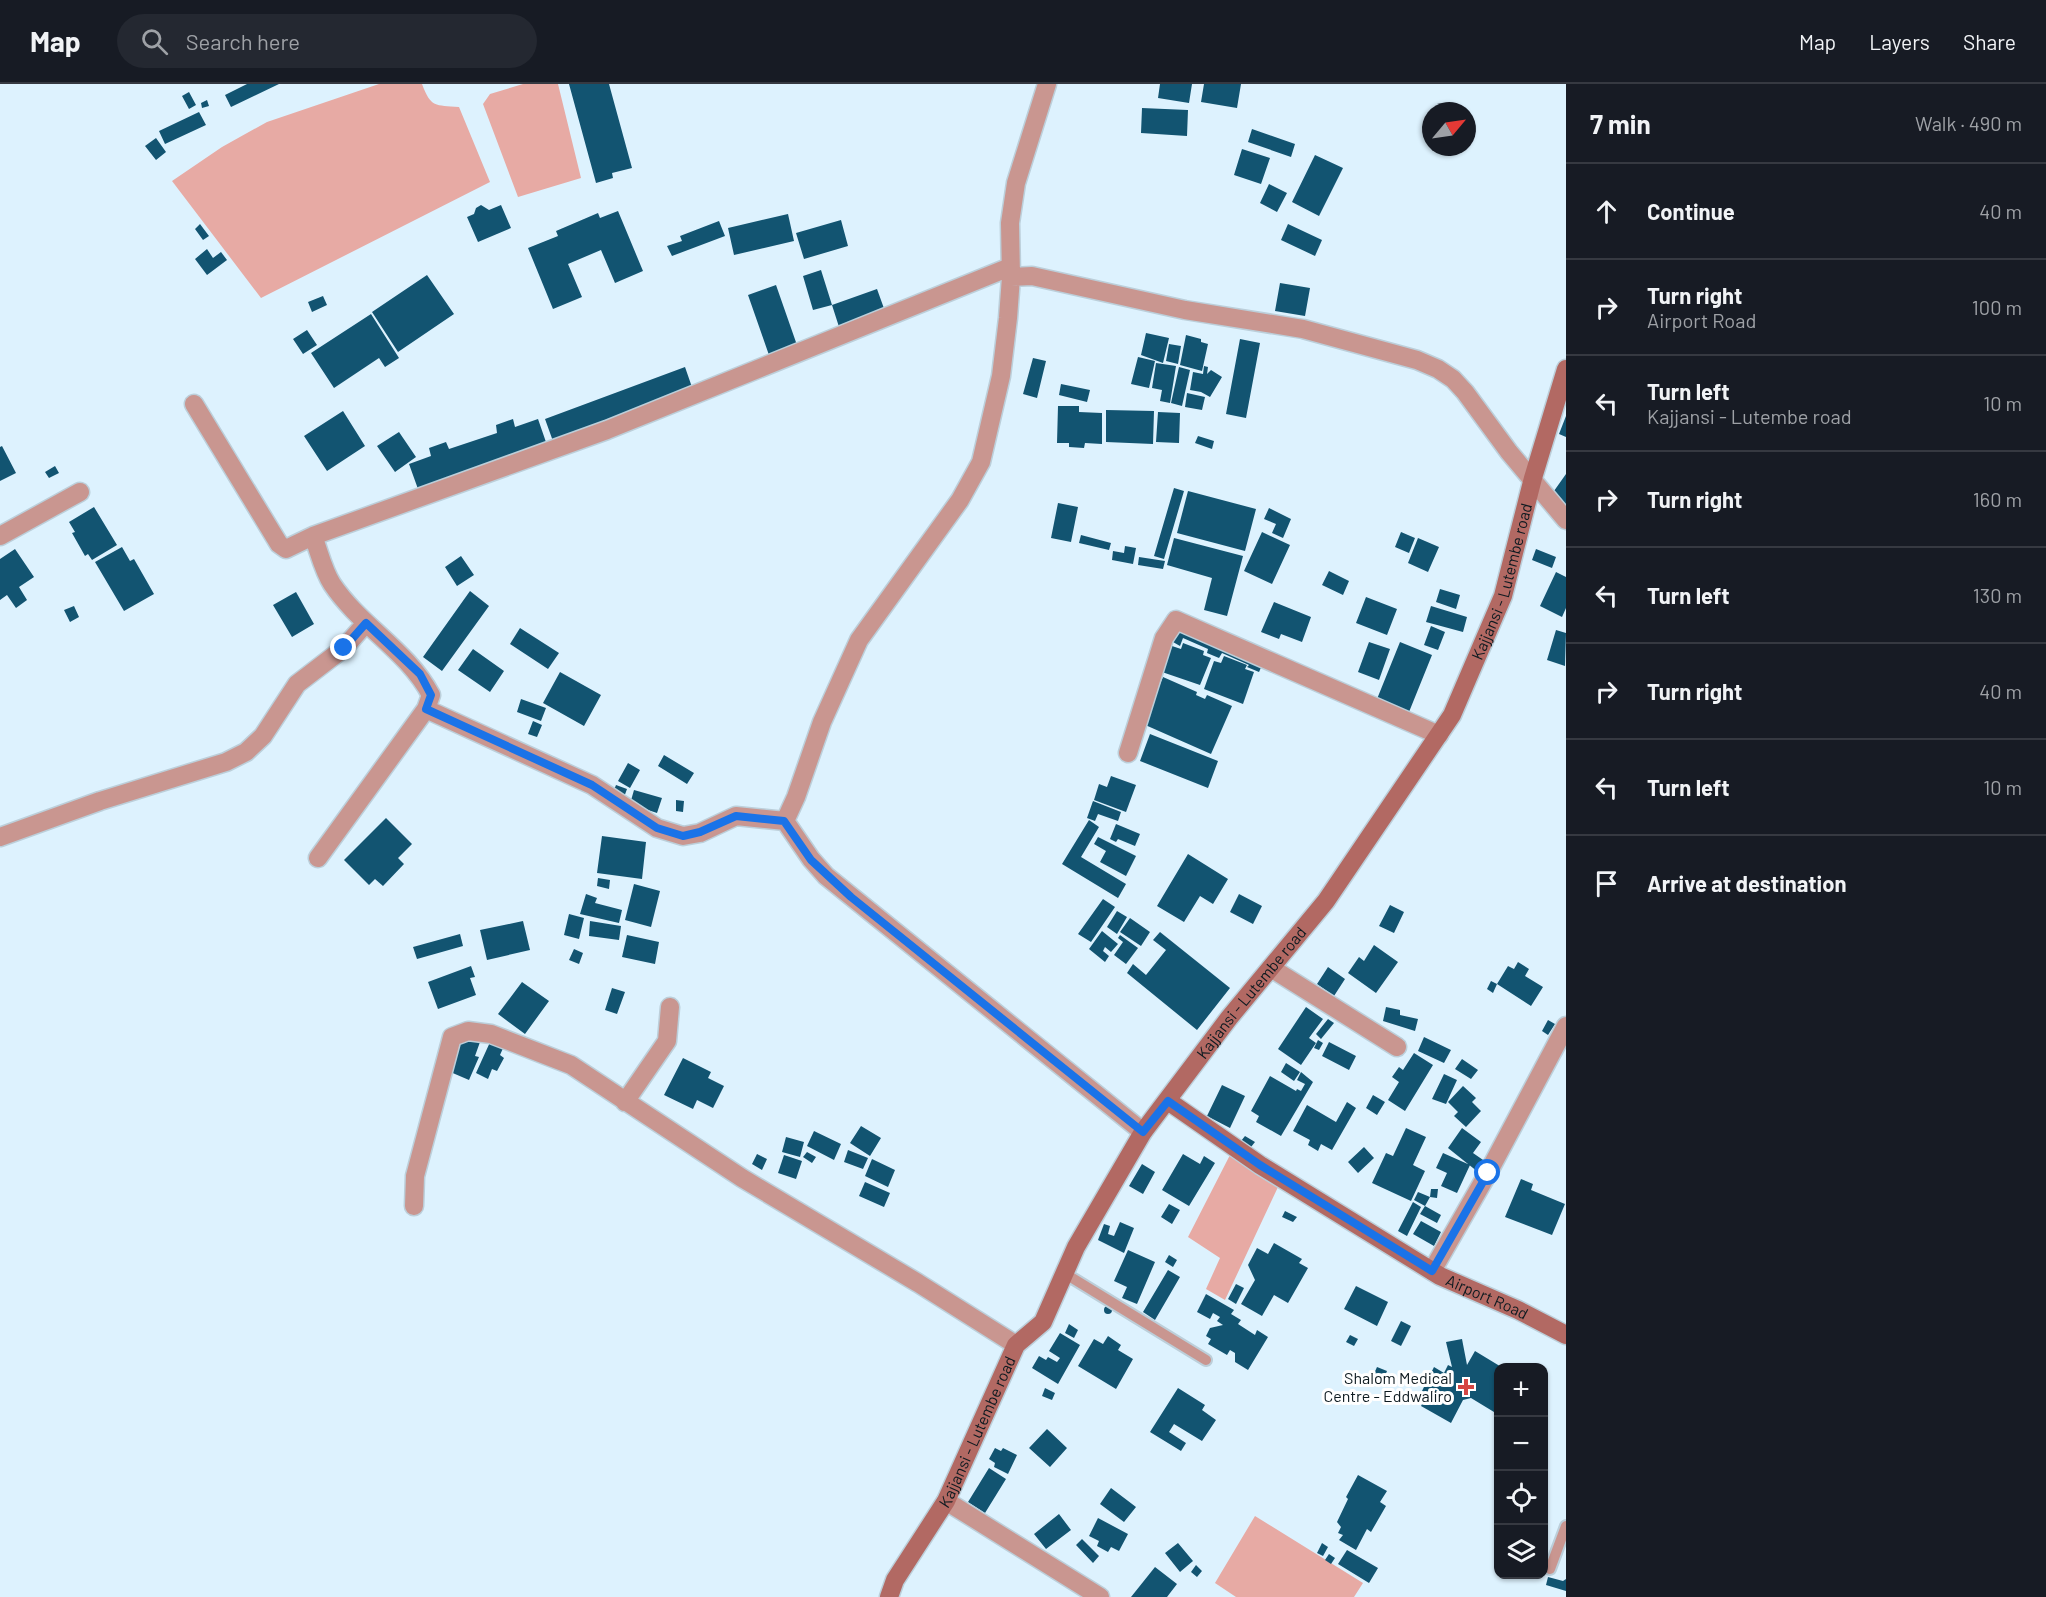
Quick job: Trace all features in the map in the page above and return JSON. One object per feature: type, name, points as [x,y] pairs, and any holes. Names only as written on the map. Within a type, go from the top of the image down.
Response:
[{"type":"street","points":[[784,821],[796,797],[822,722],[859,640],[960,500],[981,462],[1001,375],[1011,272],[1010,223],[1016,183],[1047,84]]},
{"type":"street","points":[[194,404],[279,544],[286,549],[313,536],[607,430],[1011,272],[1185,310],[1302,329],[1417,360],[1453,379],[1509,452],[1566,520]]},
{"type":"street","name":"Kajjansi - Lutembe road","points":[[889,1597],[895,1580],[946,1501],[1016,1345],[1043,1322],[1076,1247],[1143,1132],[1229,1018],[1326,901],[1452,716],[1503,596],[1533,478],[1560,409],[1566,369]]},
{"type":"street","points":[[0,536],[80,492]]},
{"type":"street","points":[[313,536],[331,583],[366,623],[420,674],[431,695],[426,709],[318,858]]},
{"type":"street","points":[[1128,753],[1164,638],[1176,620],[1439,735]]},
{"type":"street","points":[[0,837],[100,801],[226,762],[246,752],[263,736],[297,684],[344,648],[366,623]]},
{"type":"street","points":[[426,709],[592,785],[657,828],[666,831],[683,836],[700,832],[736,816],[784,821],[811,860],[834,883],[1143,1132]]},
{"type":"street","points":[[1270,968],[1397,1047]]},
{"type":"street","points":[[625,1102],[667,1041],[670,1007]]},
{"type":"street","points":[[1432,1271],[1488,1173],[1566,1026]]},
{"type":"street","points":[[414,1206],[415,1176],[454,1034],[468,1031],[483,1033],[571,1065],[742,1178],[918,1283],[1016,1345]]},
{"type":"street","name":"Airport Road","points":[[1168,1101],[1260,1165],[1432,1271],[1518,1310],[1566,1335]]},
{"type":"street","points":[[946,1501],[1100,1597]]},
{"type":"lane","points":[[1064,1273],[1206,1360]]},
{"type":"lane","points":[[1550,1569],[1566,1526]]},
{"type":"shaded area","points":[[379,84],[422,84],[428,97],[435,104],[459,107],[490,182],[261,298],[172,181],[222,147],[267,122]]},
{"type":"shaded area","points":[[523,84],[558,84],[581,178],[518,197],[483,104],[490,94]]},
{"type":"shaded area","points":[[1230,1155],[1278,1187],[1225,1300],[1206,1289],[1220,1258],[1188,1237]]},
{"type":"shaded area","points":[[1255,1516],[1363,1583],[1354,1597],[1236,1597],[1215,1583]]},
{"type":"building","points":[[247,84],[279,84],[231,107],[225,95]]},
{"type":"building","points":[[569,84],[609,84],[632,168],[612,173],[613,178],[596,183]]},
{"type":"building","points":[[1160,84],[1192,84],[1189,103],[1158,98]]},
{"type":"building","points":[[1204,84],[1241,84],[1237,108],[1201,102]]},
{"type":"building","points":[[189,92],[196,105],[189,109],[182,96]]},
{"type":"building","points":[[207,100],[209,106],[202,108],[201,103]]},
{"type":"building","points":[[1142,108],[1188,110],[1187,136],[1141,133]]},
{"type":"building","points":[[199,112],[206,125],[165,144],[159,131]]},
{"type":"building","points":[[1252,129],[1295,144],[1291,157],[1248,142]]},
{"type":"building","points":[[156,138],[166,152],[156,160],[145,146]]},
{"type":"building","points":[[1242,149],[1270,158],[1261,184],[1234,175]]},
{"type":"building","points":[[1315,155],[1343,168],[1319,216],[1292,202]]},
{"type":"building","points":[[1269,184],[1287,193],[1277,212],[1260,203]]},
{"type":"building","points":[[481,205],[489,210],[501,205],[511,228],[478,242],[467,217],[474,214],[476,208]]},
{"type":"building","points":[[618,211],[643,271],[615,283],[601,250],[568,264],[582,297],[553,309],[528,248],[558,236],[556,231],[598,213],[600,218]]},
{"type":"building","points":[[788,214],[794,241],[734,255],[728,228]]},
{"type":"building","points":[[841,220],[848,246],[804,259],[796,233]]},
{"type":"building","points":[[719,221],[725,236],[672,256],[667,246],[682,241],[680,236]]},
{"type":"building","points":[[200,224],[209,236],[203,240],[195,229]]},
{"type":"building","points":[[1288,224],[1322,240],[1315,256],[1281,240]]},
{"type":"building","points":[[207,249],[213,258],[221,252],[227,260],[207,275],[195,259]]},
{"type":"building","points":[[821,270],[832,305],[813,310],[803,276]]},
{"type":"building","points":[[427,275],[454,314],[398,352],[372,312]]},
{"type":"building","points":[[1280,283],[1310,288],[1305,316],[1275,311]]},
{"type":"building","points":[[776,285],[798,348],[770,358],[748,295]]},
{"type":"building","points":[[877,289],[886,314],[840,330],[832,305]]},
{"type":"building","points":[[323,296],[327,305],[312,312],[308,302]]},
{"type":"building","points":[[371,314],[399,358],[385,367],[379,358],[334,388],[311,353]]},
{"type":"building","points":[[307,330],[317,345],[303,354],[293,339]]},
{"type":"building","points":[[1146,333],[1169,338],[1163,363],[1141,355]]},
{"type":"building","points":[[1186,335],[1201,339],[1201,342],[1208,344],[1202,371],[1180,365]]},
{"type":"building","points":[[1240,339],[1260,343],[1246,418],[1226,414]]},
{"type":"building","points":[[1169,344],[1181,346],[1178,364],[1166,361]]},
{"type":"building","points":[[1138,357],[1155,361],[1149,388],[1131,384]]},
{"type":"building","points":[[1033,358],[1046,361],[1037,398],[1023,394]]},
{"type":"building","points":[[1156,363],[1176,366],[1170,403],[1160,401],[1162,390],[1152,388]]},
{"type":"building","points":[[1204,366],[1208,367],[1207,374],[1211,370],[1222,377],[1210,397],[1190,390],[1193,372],[1203,374]]},
{"type":"building","points":[[685,367],[694,393],[554,444],[545,419]]},
{"type":"building","points":[[1179,367],[1190,370],[1182,406],[1171,403]]},
{"type":"building","points":[[1061,384],[1090,390],[1087,402],[1059,395]]},
{"type":"building","points":[[1187,393],[1205,397],[1202,410],[1185,407]]},
{"type":"building","points":[[1058,406],[1079,406],[1079,412],[1102,413],[1102,444],[1085,443],[1084,448],[1069,447],[1069,443],[1057,443]]},
{"type":"building","points":[[1106,410],[1154,411],[1153,444],[1106,442]]},
{"type":"building","points":[[343,411],[365,446],[327,471],[304,436]]},
{"type":"building","points":[[1158,412],[1180,413],[1179,443],[1156,442]]},
{"type":"building","points":[[1566,416],[1566,437],[1559,434]]},
{"type":"building","points":[[513,419],[515,427],[538,419],[547,445],[418,489],[409,464],[431,456],[429,448],[446,442],[449,449],[497,433],[496,425]]},
{"type":"building","points":[[399,432],[416,457],[395,472],[377,446]]},
{"type":"building","points":[[1198,436],[1214,441],[1212,449],[1195,443]]},
{"type":"building","points":[[2,446],[16,473],[0,481],[0,447]]},
{"type":"building","points":[[55,466],[59,473],[49,478],[45,472]]},
{"type":"building","points":[[1566,474],[1566,510],[1549,498]]},
{"type":"building","points":[[1174,488],[1184,491],[1164,559],[1154,556]]},
{"type":"building","points":[[1188,491],[1256,509],[1245,551],[1177,533]]},
{"type":"building","points":[[1058,503],[1078,507],[1071,542],[1051,538]]},
{"type":"building","points":[[94,507],[117,545],[92,560],[88,554],[85,556],[72,533],[75,532],[69,522]]},
{"type":"building","points":[[1269,508],[1291,519],[1283,538],[1272,533],[1276,524],[1264,519]]},
{"type":"building","points":[[1262,532],[1290,545],[1272,584],[1244,571]]},
{"type":"building","points":[[1401,532],[1415,538],[1409,553],[1395,547]]},
{"type":"building","points":[[1081,535],[1111,543],[1109,550],[1079,543]]},
{"type":"building","points":[[1174,538],[1243,556],[1227,616],[1204,610],[1212,578],[1167,565]]},
{"type":"building","points":[[1418,538],[1439,547],[1428,572],[1408,563]]},
{"type":"building","points":[[1125,546],[1136,548],[1133,564],[1112,560],[1113,551],[1124,553]]},
{"type":"building","points":[[122,547],[130,561],[134,559],[154,594],[124,611],[95,562]]},
{"type":"building","points":[[15,549],[34,577],[19,587],[27,600],[16,608],[7,595],[0,600],[0,559]]},
{"type":"building","points":[[1536,549],[1556,557],[1552,568],[1532,560]]},
{"type":"building","points":[[461,556],[474,575],[457,586],[445,567]]},
{"type":"building","points":[[1139,557],[1165,561],[1163,569],[1138,565]]},
{"type":"building","points":[[1329,571],[1349,581],[1343,595],[1322,585]]},
{"type":"building","points":[[1556,572],[1566,577],[1566,608],[1562,617],[1540,606]]},
{"type":"building","points":[[1440,589],[1460,595],[1456,609],[1436,602]]},
{"type":"building","points":[[470,591],[489,606],[442,671],[423,657]]},
{"type":"building","points":[[296,592],[314,624],[292,637],[273,605]]},
{"type":"building","points":[[1366,597],[1397,609],[1387,635],[1356,623]]},
{"type":"building","points":[[1274,602],[1311,617],[1302,642],[1281,634],[1279,639],[1261,632]]},
{"type":"building","points":[[74,606],[79,617],[70,622],[64,610]]},
{"type":"building","points":[[1431,606],[1467,617],[1463,632],[1426,622]]},
{"type":"building","points":[[1180,625],[1264,661],[1259,672],[1222,653],[1219,658],[1207,653],[1208,649],[1183,638],[1180,646],[1173,642]]},
{"type":"building","points":[[1431,626],[1445,632],[1438,650],[1424,645]]},
{"type":"building","points":[[520,628],[559,653],[548,669],[510,644]]},
{"type":"building","points":[[1556,630],[1566,633],[1565,666],[1547,660]]},
{"type":"building","points":[[1369,642],[1390,649],[1379,680],[1358,672]]},
{"type":"building","points":[[1400,642],[1432,655],[1409,712],[1377,699]]},
{"type":"building","points":[[1183,643],[1204,651],[1203,655],[1211,658],[1200,685],[1162,672],[1172,646],[1181,649]]},
{"type":"building","points":[[473,649],[504,671],[490,692],[458,670]]},
{"type":"building","points":[[1224,656],[1247,665],[1245,669],[1254,672],[1243,704],[1204,689],[1214,661],[1221,663]]},
{"type":"building","points":[[560,672],[601,695],[584,726],[543,703]]},
{"type":"building","points":[[1163,677],[1197,692],[1196,695],[1205,699],[1207,695],[1232,706],[1211,754],[1143,724]]},
{"type":"building","points":[[521,699],[546,708],[541,721],[517,712]]},
{"type":"building","points":[[533,721],[542,725],[537,737],[528,734]]},
{"type":"building","points":[[1150,734],[1218,761],[1208,788],[1140,761]]},
{"type":"building","points":[[664,755],[694,773],[687,784],[658,766]]},
{"type":"building","points":[[628,763],[640,770],[630,788],[618,781]]},
{"type":"building","points":[[1111,776],[1136,785],[1126,812],[1094,800],[1099,784],[1107,787]]},
{"type":"building","points":[[616,785],[627,789],[623,800],[612,795]]},
{"type":"building","points":[[634,790],[662,798],[657,813],[630,804]]},
{"type":"building","points":[[676,800],[684,801],[683,812],[676,811]]},
{"type":"building","points":[[1093,801],[1121,812],[1118,821],[1098,814],[1095,821],[1087,818]]},
{"type":"building","points":[[386,818],[412,844],[398,858],[404,864],[383,886],[375,879],[369,885],[344,860]]},
{"type":"building","points":[[1089,820],[1099,827],[1081,857],[1126,884],[1118,898],[1062,864]]},
{"type":"building","points":[[1116,824],[1140,834],[1135,846],[1118,839],[1116,842],[1110,839]]},
{"type":"building","points":[[602,836],[646,842],[642,879],[597,873]]},
{"type":"building","points":[[1098,837],[1136,856],[1126,876],[1100,862],[1106,851],[1094,844]]},
{"type":"building","points":[[1188,854],[1228,879],[1213,904],[1200,896],[1184,922],[1157,906]]},
{"type":"building","points":[[598,878],[610,880],[609,889],[597,886]]},
{"type":"building","points":[[634,884],[660,891],[651,927],[625,920]]},
{"type":"building","points":[[586,894],[597,898],[595,903],[622,910],[619,923],[580,914]]},
{"type":"building","points":[[1239,894],[1262,906],[1253,924],[1230,912]]},
{"type":"building","points":[[1103,899],[1115,907],[1091,942],[1078,934]]},
{"type":"building","points":[[1390,905],[1404,912],[1394,933],[1379,926]]},
{"type":"building","points":[[1117,911],[1127,917],[1117,934],[1107,927]]},
{"type":"building","points":[[569,914],[584,918],[579,939],[564,935]]},
{"type":"building","points":[[1130,918],[1150,932],[1141,946],[1120,932]]},
{"type":"building","points":[[523,921],[530,950],[487,960],[480,930]]},
{"type":"building","points":[[590,921],[621,926],[619,940],[589,936]]},
{"type":"building","points":[[1102,931],[1118,944],[1111,952],[1105,947],[1103,951],[1109,956],[1105,962],[1089,949]]},
{"type":"building","points":[[1160,932],[1230,988],[1197,1030],[1127,973],[1133,964],[1146,975],[1166,950],[1153,940]]},
{"type":"building","points":[[460,934],[463,946],[417,959],[413,947]]},
{"type":"building","points":[[627,935],[659,942],[655,964],[622,957]]},
{"type":"building","points":[[1120,935],[1138,948],[1126,964],[1114,955],[1123,942],[1118,938]]},
{"type":"building","points":[[1374,945],[1398,962],[1376,993],[1348,973],[1359,957],[1364,961]]},
{"type":"building","points":[[574,949],[583,953],[579,964],[569,960]]},
{"type":"building","points":[[1518,962],[1529,969],[1525,976],[1543,987],[1531,1006],[1497,984],[1508,966],[1514,969]]},
{"type":"building","points":[[471,966],[475,977],[470,978],[476,995],[438,1009],[428,982]]},
{"type":"building","points":[[1328,967],[1345,979],[1334,996],[1317,984]]},
{"type":"building","points":[[1491,981],[1497,984],[1493,993],[1487,989]]},
{"type":"building","points":[[522,982],[549,1001],[525,1034],[498,1014]]},
{"type":"building","points":[[612,988],[625,992],[617,1014],[605,1010]]},
{"type":"building","points":[[1306,1007],[1323,1019],[1309,1038],[1316,1043],[1301,1065],[1278,1049]]},
{"type":"building","points":[[1386,1007],[1400,1010],[1400,1015],[1418,1019],[1415,1031],[1383,1021]]},
{"type":"building","points":[[1328,1019],[1334,1023],[1321,1039],[1316,1034]]},
{"type":"building","points":[[1548,1020],[1555,1024],[1548,1035],[1542,1031]]},
{"type":"building","points":[[461,1037],[480,1042],[475,1056],[479,1057],[469,1080],[448,1071]]},
{"type":"building","points":[[1424,1037],[1451,1050],[1444,1063],[1418,1051]]},
{"type":"building","points":[[491,1040],[504,1046],[500,1055],[504,1058],[497,1071],[492,1069],[488,1079],[476,1073]]},
{"type":"building","points":[[1318,1040],[1323,1043],[1319,1050],[1314,1048]]},
{"type":"building","points":[[1329,1042],[1356,1056],[1349,1070],[1322,1056]]},
{"type":"building","points":[[1414,1053],[1433,1065],[1405,1111],[1388,1100],[1399,1082],[1392,1077],[1399,1067],[1403,1070]]},
{"type":"building","points":[[683,1058],[711,1072],[708,1078],[724,1086],[713,1108],[697,1100],[693,1109],[664,1095]]},
{"type":"building","points":[[1462,1059],[1478,1070],[1471,1079],[1455,1069]]},
{"type":"building","points":[[1286,1063],[1300,1072],[1294,1081],[1281,1072]]},
{"type":"building","points":[[1301,1072],[1313,1082],[1281,1136],[1256,1122],[1259,1116],[1251,1111],[1270,1076],[1296,1091],[1297,1089],[1301,1091],[1305,1084],[1297,1080]]},
{"type":"building","points":[[1444,1074],[1457,1080],[1446,1104],[1432,1099]]},
{"type":"building","points":[[1222,1085],[1245,1096],[1230,1128],[1207,1116]]},
{"type":"building","points":[[1463,1086],[1476,1098],[1472,1102],[1481,1111],[1466,1127],[1454,1116],[1458,1112],[1448,1102]]},
{"type":"building","points":[[1373,1095],[1385,1102],[1377,1115],[1366,1108]]},
{"type":"building","points":[[1347,1102],[1356,1108],[1332,1150],[1321,1144],[1318,1151],[1308,1145],[1310,1140],[1293,1131],[1307,1105],[1336,1122]]},
{"type":"building","points":[[861,1126],[881,1138],[870,1156],[850,1143]]},
{"type":"building","points":[[1406,1128],[1426,1137],[1413,1165],[1425,1171],[1411,1201],[1372,1183],[1386,1153],[1393,1156]]},
{"type":"building","points":[[1462,1128],[1481,1142],[1473,1153],[1486,1162],[1478,1172],[1448,1148]]},
{"type":"building","points":[[814,1131],[841,1144],[834,1160],[807,1146]]},
{"type":"building","points":[[1245,1136],[1255,1142],[1251,1147],[1241,1141]]},
{"type":"building","points":[[786,1137],[804,1142],[800,1157],[782,1152]]},
{"type":"building","points":[[1364,1147],[1374,1158],[1358,1173],[1348,1162]]},
{"type":"building","points":[[848,1150],[868,1158],[863,1169],[844,1162]]},
{"type":"building","points":[[807,1152],[816,1157],[812,1163],[803,1157]]},
{"type":"building","points":[[1443,1153],[1470,1165],[1457,1193],[1441,1186],[1447,1173],[1436,1168]]},
{"type":"building","points":[[757,1154],[767,1159],[762,1170],[752,1164]]},
{"type":"building","points":[[1183,1154],[1200,1164],[1204,1156],[1215,1163],[1189,1206],[1162,1190]]},
{"type":"building","points":[[784,1155],[802,1161],[796,1179],[778,1173]]},
{"type":"building","points":[[872,1159],[895,1170],[888,1187],[865,1176]]},
{"type":"building","points":[[1142,1164],[1155,1172],[1143,1194],[1129,1186]]},
{"type":"building","points":[[1521,1179],[1533,1184],[1531,1190],[1565,1204],[1552,1235],[1505,1217]]},
{"type":"building","points":[[865,1182],[890,1193],[884,1207],[859,1196]]},
{"type":"building","points":[[1431,1189],[1438,1189],[1437,1198],[1430,1197]]},
{"type":"building","points":[[1418,1192],[1430,1197],[1425,1206],[1414,1200]]},
{"type":"building","points":[[1413,1202],[1421,1207],[1407,1236],[1398,1231]]},
{"type":"building","points":[[1169,1204],[1180,1210],[1172,1224],[1161,1217]]},
{"type":"building","points":[[1425,1206],[1441,1215],[1437,1223],[1420,1214]]},
{"type":"building","points":[[1285,1211],[1297,1217],[1293,1222],[1282,1217]]},
{"type":"building","points":[[1421,1221],[1441,1232],[1434,1246],[1413,1234]]},
{"type":"building","points":[[1120,1222],[1134,1228],[1124,1253],[1098,1240],[1104,1224],[1110,1226],[1108,1234],[1114,1236]]},
{"type":"building","points":[[1274,1243],[1302,1259],[1299,1263],[1308,1268],[1288,1303],[1274,1295],[1262,1316],[1241,1304],[1255,1280],[1248,1265],[1257,1248],[1268,1254]]},
{"type":"building","points":[[1128,1250],[1155,1262],[1137,1304],[1122,1298],[1127,1287],[1114,1281]]},
{"type":"building","points":[[1169,1255],[1177,1260],[1173,1267],[1165,1262]]},
{"type":"building","points":[[1168,1270],[1180,1277],[1155,1320],[1143,1312]]},
{"type":"building","points":[[1236,1284],[1244,1288],[1236,1304],[1228,1299]]},
{"type":"building","points":[[1356,1286],[1388,1302],[1377,1326],[1344,1309]]},
{"type":"building","points":[[1206,1294],[1234,1310],[1231,1314],[1241,1320],[1238,1324],[1255,1335],[1257,1330],[1268,1337],[1248,1370],[1235,1362],[1235,1353],[1230,1350],[1227,1355],[1208,1344],[1211,1339],[1206,1336],[1210,1328],[1223,1325],[1217,1321],[1220,1317],[1213,1313],[1210,1319],[1197,1312]]},
{"type":"building","points":[[1108,1306],[1112,1310],[1108,1314],[1104,1310]]},
{"type":"building","points":[[1401,1321],[1411,1326],[1401,1346],[1391,1341]]},
{"type":"building","points":[[1069,1324],[1078,1330],[1074,1338],[1065,1333]]},
{"type":"building","points":[[1060,1333],[1080,1345],[1058,1384],[1032,1368],[1039,1356],[1046,1360],[1048,1357],[1057,1362],[1060,1358],[1049,1351]]},
{"type":"building","points":[[1350,1335],[1358,1339],[1354,1346],[1346,1342]]},
{"type":"building","points":[[1108,1336],[1121,1345],[1118,1350],[1133,1359],[1116,1389],[1078,1366],[1094,1339],[1103,1344]]},
{"type":"building","points":[[1462,1339],[1467,1365],[1475,1351],[1495,1363],[1494,1412],[1471,1398],[1463,1400],[1451,1423],[1421,1406],[1428,1394],[1422,1391],[1434,1367],[1444,1373],[1448,1365],[1452,1367],[1446,1342]]},
{"type":"building","points":[[1377,1367],[1387,1371],[1383,1381],[1373,1376]]},
{"type":"building","points":[[1045,1388],[1055,1393],[1052,1400],[1042,1396]]},
{"type":"building","points":[[1178,1388],[1205,1405],[1202,1410],[1216,1420],[1202,1441],[1174,1424],[1169,1432],[1186,1443],[1181,1451],[1150,1432]]},
{"type":"building","points":[[1047,1429],[1067,1448],[1050,1467],[1029,1448]]},
{"type":"building","points":[[995,1448],[1001,1451],[1003,1448],[1017,1455],[1008,1474],[994,1467],[995,1463],[989,1459]]},
{"type":"building","points":[[989,1468],[1006,1479],[985,1513],[968,1502]]},
{"type":"building","points":[[1358,1475],[1387,1491],[1380,1502],[1386,1506],[1371,1532],[1367,1529],[1356,1550],[1339,1540],[1343,1535],[1338,1533],[1341,1527],[1337,1522],[1348,1499],[1346,1497]]},
{"type":"building","points":[[1111,1488],[1136,1507],[1124,1522],[1100,1504]]},
{"type":"building","points":[[1059,1514],[1071,1530],[1046,1549],[1034,1534]]},
{"type":"building","points":[[1098,1518],[1128,1534],[1119,1551],[1111,1547],[1108,1552],[1097,1546],[1099,1541],[1089,1536]]},
{"type":"building","points":[[1082,1539],[1099,1556],[1093,1563],[1076,1545]]},
{"type":"building","points":[[1178,1543],[1193,1561],[1180,1572],[1165,1553]]},
{"type":"building","points":[[1322,1543],[1328,1547],[1323,1556],[1317,1553]]},
{"type":"building","points":[[1347,1550],[1378,1568],[1369,1583],[1338,1564]]},
{"type":"building","points":[[1329,1554],[1335,1558],[1331,1564],[1325,1560]]},
{"type":"building","points":[[1196,1565],[1202,1571],[1197,1577],[1191,1572]]},
{"type":"building","points":[[1155,1567],[1177,1584],[1167,1597],[1131,1597]]},
{"type":"building","points":[[1548,1577],[1563,1581],[1566,1579],[1566,1591],[1546,1585]]},
{"type":"place","name":"Shalom Medical Centre - Eddwaliro","points":[[1466,1387]]},
{"type":"route","points":[[344,648],[366,623],[420,674],[431,695],[426,709],[592,785],[657,828],[683,836],[700,832],[736,816],[784,821],[811,860],[826,876],[880,922],[1143,1132],[1168,1101],[1260,1165],[1432,1271],[1488,1173]]}]
